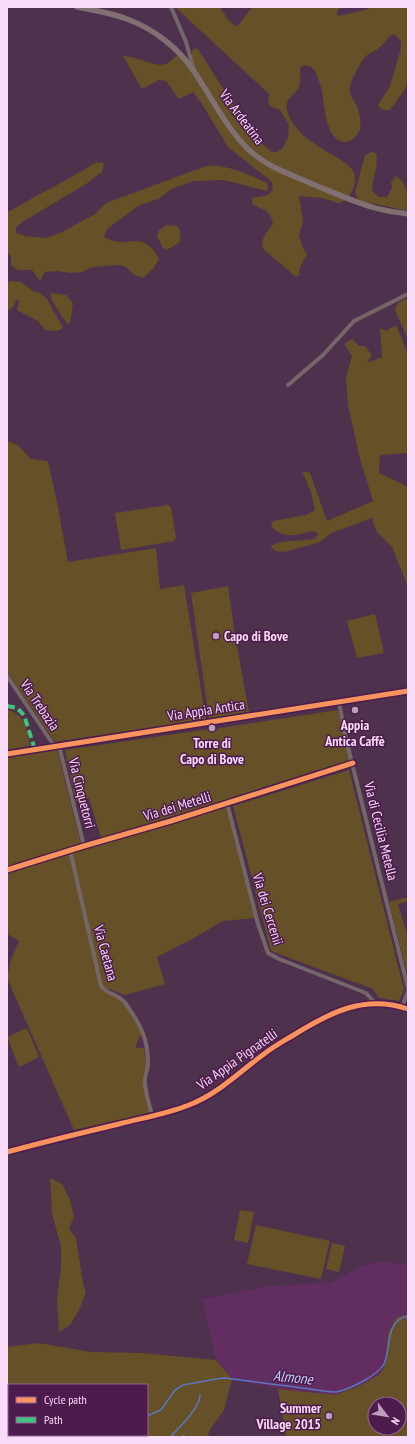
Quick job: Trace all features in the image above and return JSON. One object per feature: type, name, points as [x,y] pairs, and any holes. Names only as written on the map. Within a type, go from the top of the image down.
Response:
[{"type":"main road","name":"Via Ardeatina","points":[[77,7],[118,16],[138,24],[158,35],[170,44],[195,72],[238,138],[250,151],[263,161],[294,177],[352,200],[377,209],[408,214]]},
{"type":"street","points":[[171,7],[184,36],[195,72]]},
{"type":"street","points":[[288,385],[323,355],[354,321],[408,294]]},
{"type":"street","name":"Via Trebazia","points":[[7,676],[57,746]]},
{"type":"street","name":"Via Appia Antica","points":[[7,754],[408,691]]},
{"type":"street","name":"Via di Cecilia Metella","points":[[339,702],[342,722],[408,989],[402,1007]]},
{"type":"street","name":"Via Cinquetorri","points":[[57,746],[84,846]]},
{"type":"street","name":"Via dei Metelli","points":[[7,870],[171,821],[353,763]]},
{"type":"street","name":"Via dei Cercenii","points":[[227,803],[258,924],[268,953],[279,959],[366,993],[375,1003]]},
{"type":"street","name":"Via Caetana","points":[[70,850],[101,986],[124,1001],[144,1034],[148,1062],[145,1084],[152,1116]]},
{"type":"street","name":"Via Appia Pignatelli","points":[[7,1152],[179,1109],[205,1098],[223,1087],[264,1054],[301,1030],[350,1006],[375,1003],[408,1009]]},
{"type":"shaded area","points":[[175,7],[220,7],[232,24],[238,26],[252,7],[341,7],[337,11],[337,15],[339,16],[371,7],[408,7],[408,76],[406,88],[390,110],[380,108],[378,105],[390,86],[401,46],[401,42],[393,34],[382,45],[365,57],[353,79],[350,93],[358,109],[360,129],[357,135],[351,140],[344,142],[337,139],[333,134],[326,119],[321,87],[316,74],[310,66],[304,65],[300,68],[299,87],[290,97],[286,106],[290,118],[304,136],[349,166],[355,175],[355,180],[353,190],[350,195],[347,199],[338,203],[322,198],[299,196],[303,222],[299,235],[302,246],[307,254],[299,269],[300,275],[295,276],[263,249],[263,238],[273,224],[268,212],[252,204],[252,198],[264,196],[270,193],[273,187],[272,182],[228,147],[193,92],[179,99],[166,81],[159,80],[142,89],[123,56],[133,57],[161,65],[167,63],[178,55],[191,69],[192,50],[197,48],[255,138],[272,152],[277,152],[283,148],[288,137],[289,125],[280,110],[270,106],[268,101],[269,94]]},
{"type":"shaded area","points":[[371,152],[376,153],[377,158],[372,191],[379,197],[387,197],[392,188],[391,182],[396,176],[406,187],[408,196],[408,211],[358,200],[355,193],[365,155]]},
{"type":"shaded area","points":[[97,162],[104,163],[102,172],[86,184],[24,221],[16,227],[16,233],[25,236],[46,238],[62,232],[95,214],[106,203],[206,166],[237,170],[267,183],[268,187],[267,191],[224,180],[194,181],[171,189],[160,198],[138,206],[107,229],[104,237],[113,241],[141,242],[147,244],[153,249],[159,259],[153,269],[143,278],[134,275],[126,267],[119,265],[93,267],[82,272],[45,272],[40,281],[32,270],[18,270],[11,265],[11,256],[7,253],[7,211],[10,211]]},
{"type":"shaded area","points":[[166,225],[177,226],[180,230],[180,242],[167,250],[163,248],[157,236],[159,230]]},
{"type":"shaded area","points":[[10,281],[21,282],[47,299],[63,328],[57,331],[45,330],[38,321],[17,310],[19,301],[17,299],[13,307],[7,311],[7,284]]},
{"type":"shaded area","points":[[50,293],[66,295],[73,303],[70,323],[67,324],[52,301]]},
{"type":"shaded area","points":[[408,298],[408,340],[395,310],[398,303]]},
{"type":"shaded area","points":[[396,325],[408,354],[408,453],[380,455],[379,473],[408,487],[408,587],[392,547],[376,531],[372,518],[331,533],[320,542],[284,552],[275,551],[270,546],[281,542],[314,539],[318,535],[316,532],[312,531],[297,535],[288,535],[277,531],[271,526],[273,521],[306,515],[315,510],[311,492],[302,471],[310,473],[327,521],[373,501],[360,459],[348,405],[346,378],[352,356],[344,344],[352,339],[359,346],[365,346],[372,355],[367,363],[382,357],[380,328],[386,331]]},
{"type":"shaded area","points":[[7,441],[18,445],[31,459],[48,461],[68,562],[156,548],[160,589],[184,585],[206,720],[55,742],[7,672]]},
{"type":"shaded area","points":[[168,505],[171,507],[176,538],[174,541],[121,550],[115,513]]},
{"type":"shaded area","points":[[228,586],[235,636],[249,712],[209,719],[191,593]]},
{"type":"shaded area","points":[[375,614],[384,653],[357,658],[347,621]]},
{"type":"shaded area","points":[[7,710],[14,712],[22,719],[30,746],[7,750]]},
{"type":"shaded area","points":[[338,710],[351,762],[101,838],[89,798],[76,802],[65,750],[210,730]]},
{"type":"shaded area","points":[[57,749],[81,844],[7,867],[7,756]]},
{"type":"shaded area","points":[[349,770],[404,990],[399,1001],[379,998],[373,989],[271,951],[233,806]]},
{"type":"shaded area","points":[[226,807],[255,918],[223,921],[157,957],[165,984],[125,995],[103,987],[117,997],[126,1006],[143,1031],[137,1042],[136,1048],[144,1048],[147,1067],[143,1080],[151,1113],[74,1130],[7,978],[11,959],[19,941],[7,934],[7,871],[70,850]]},
{"type":"shaded area","points":[[408,897],[408,901],[398,904],[408,937],[408,977],[389,902]]},
{"type":"shaded area","points":[[27,1028],[39,1057],[19,1067],[7,1037]]},
{"type":"shaded area","points":[[50,1178],[62,1184],[70,1200],[74,1216],[69,1229],[76,1238],[86,1293],[79,1310],[70,1325],[59,1332],[57,1300],[61,1266],[61,1247],[52,1213]]},
{"type":"shaded area","points":[[240,1210],[254,1212],[248,1243],[234,1240]]},
{"type":"shaded area","points":[[256,1225],[330,1241],[321,1279],[247,1264]]},
{"type":"shaded area","points":[[332,1243],[345,1246],[339,1272],[326,1269]]},
{"type":"shaded area","points":[[376,1262],[408,1264],[408,1314],[405,1315],[388,1333],[385,1364],[380,1374],[359,1386],[335,1395],[278,1389],[232,1379],[216,1360],[202,1299],[270,1286],[330,1283],[358,1268]]},
{"type":"shaded area","name":"Summer Village 2015","points":[[408,1314],[408,1437],[286,1437],[278,1389],[335,1395],[359,1386],[380,1374],[385,1364],[388,1333],[396,1318]]},
{"type":"shaded area","points":[[38,1343],[91,1352],[141,1353],[216,1360],[232,1379],[224,1410],[209,1431],[208,1437],[7,1437],[7,1347]]},
{"type":"waterway","name":"Almone","points":[[148,1416],[161,1410],[175,1390],[183,1385],[216,1379],[225,1378],[330,1392],[337,1392],[345,1389],[358,1384],[381,1368],[386,1358],[392,1329],[396,1323],[408,1316]]},
{"type":"waterway","points":[[170,1437],[193,1412],[197,1406],[200,1395]]},
{"type":"marked path","points":[[7,706],[17,708],[24,715],[35,750]]},
{"type":"cycle path","points":[[7,754],[408,691]]},
{"type":"cycle path","points":[[7,870],[171,821],[353,763]]},
{"type":"cycle path","points":[[7,1152],[163,1113],[189,1105],[219,1089],[267,1051],[281,1042],[333,1013],[347,1008],[377,1004],[392,1005],[408,1009]]},
{"type":"place","name":"Capo di Bove","points":[[216,636]]},
{"type":"place","name":"Appia Antica Caffè","points":[[355,710]]},
{"type":"place","name":"Torre di Capo di Bove","points":[[212,728]]},
{"type":"place","name":"Summer Village 2015","points":[[329,1416]]}]
